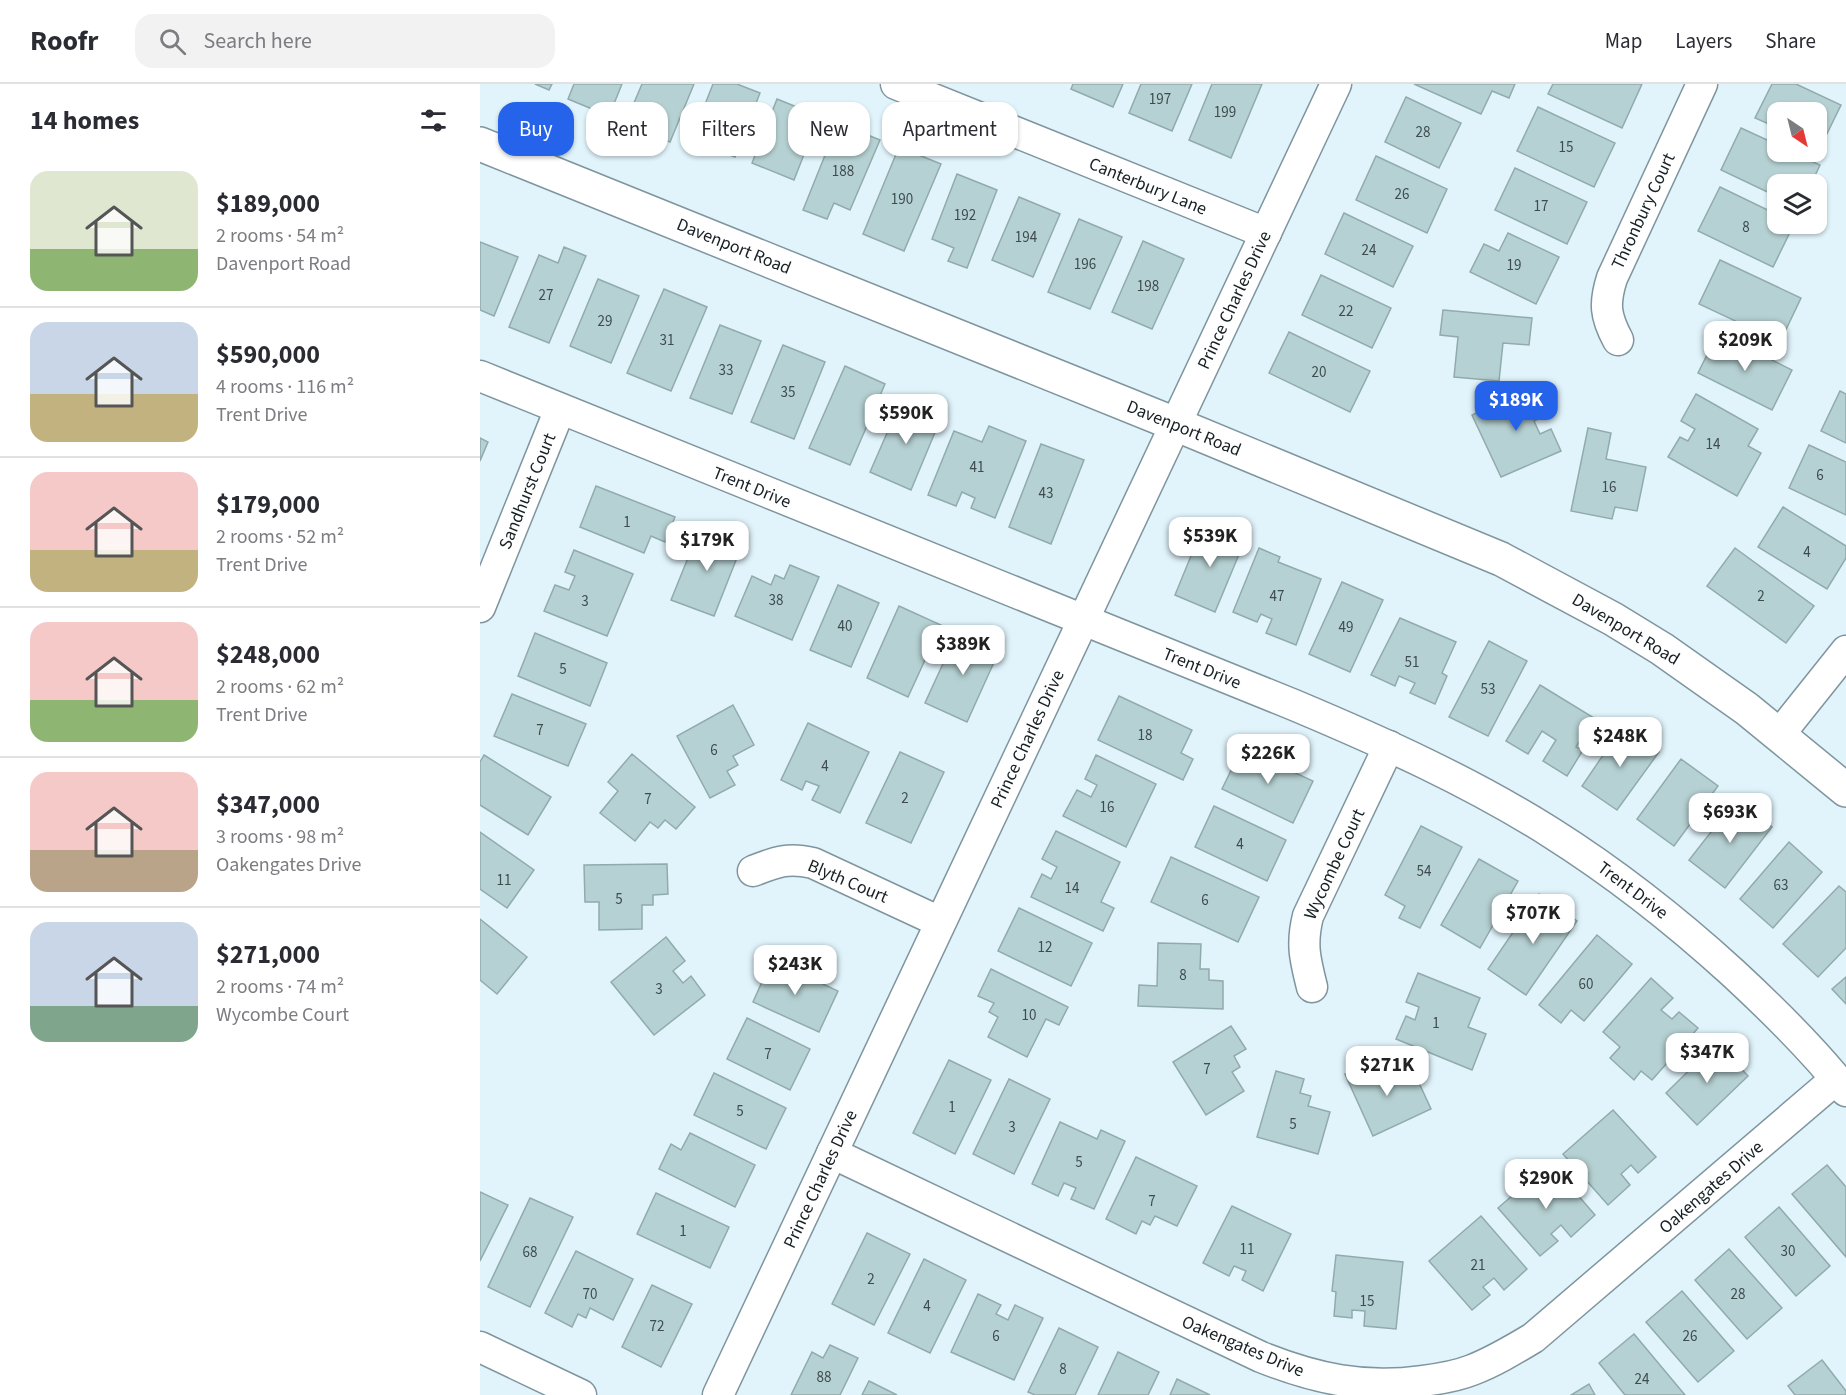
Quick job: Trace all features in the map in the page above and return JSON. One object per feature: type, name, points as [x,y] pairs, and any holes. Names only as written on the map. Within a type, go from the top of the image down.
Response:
[{"type":"street","name":"Canterbury Lane","points":[[896,84],[1266,233]]},
{"type":"street","name":"Prince Charles Drive","points":[[718,1395],[1336,84]]},
{"type":"street","name":"Thronbury Court","points":[[1618,340],[1606,315],[1606,296],[1612,278],[1702,84]]},
{"type":"street","name":"Davenport Road","points":[[480,144],[1461,541],[1534,576],[1613,619],[1662,650],[1747,709],[1846,790]]},
{"type":"street","name":"Trent Drive","points":[[480,376],[1284,701],[1389,746],[1467,784],[1522,815],[1611,872],[1677,924],[1779,1016],[1841,1085]]},
{"type":"street","name":"Sandhurst Court","points":[[480,607],[560,410]]},
{"type":"street","points":[[1779,735],[1846,651]]},
{"type":"street","name":"Wycombe Court","points":[[1312,987],[1303,952],[1303,933],[1308,916],[1389,746]]},
{"type":"street","name":"Blyth Court","points":[[753,872],[779,861],[796,859],[813,863],[940,922]]},
{"type":"street","name":"Oakengates Drive","points":[[832,1153],[1261,1357],[1311,1376],[1339,1381],[1401,1384],[1470,1371],[1503,1356],[1533,1338],[1841,1085]]},
{"type":"street","points":[[480,1347],[581,1395]]},
{"type":"building","points":[[535,84],[552,84],[549,90]]},
{"type":"building","points":[[574,84],[622,84],[615,102],[586,102],[586,106],[568,99]]},
{"type":"building","points":[[642,84],[694,84],[687,102],[680,102],[680,118],[670,142],[668,141],[668,102],[634,102]]},
{"type":"building","points":[[713,84],[737,84],[760,93],[756,102],[706,102]]},
{"type":"building","points":[[1073,84],[1123,84],[1113,107],[1071,89]]},
{"type":"building","points":[[1141,84],[1192,84],[1172,131],[1129,113]]},
{"type":"building","points":[[1212,84],[1262,84],[1231,158],[1189,140]]},
{"type":"building","points":[[1414,84],[1515,84],[1509,98],[1492,91],[1481,114]]},
{"type":"building","points":[[1553,84],[1642,84],[1622,128],[1548,94]]},
{"type":"building","points":[[1772,84],[1796,84],[1841,105],[1827,134],[1827,102],[1767,102],[1767,123],[1755,118]]},
{"type":"building","points":[[1406,97],[1461,123],[1439,168],[1385,142]]},
{"type":"building","points":[[777,99],[788,103],[788,156],[803,156],[794,180],[752,163],[755,156],[776,156]]},
{"type":"building","points":[[1538,107],[1615,143],[1594,187],[1517,151]]},
{"type":"building","points":[[1741,128],[1767,140],[1767,162],[1813,162],[1820,165],[1816,174],[1767,174],[1767,192],[1721,170]]},
{"type":"building","points":[[870,136],[880,140],[850,210],[834,203],[827,219],[803,210],[825,156],[870,156]]},
{"type":"building","points":[[895,156],[921,156],[941,164],[904,251],[863,234]]},
{"type":"building","points":[[1376,156],[1447,189],[1427,233],[1356,200]]},
{"type":"building","points":[[1515,168],[1587,202],[1567,244],[1495,210]]},
{"type":"building","points":[[957,174],[997,190],[967,268],[948,261],[954,248],[932,239]]},
{"type":"building","points":[[1720,187],[1767,210],[1767,234],[1789,234],[1773,267],[1698,231]]},
{"type":"building","points":[[1019,197],[1060,214],[1033,277],[992,260]]},
{"type":"building","points":[[1344,213],[1413,246],[1393,287],[1325,254]]},
{"type":"building","points":[[1079,219],[1122,237],[1090,309],[1048,292]]},
{"type":"building","points":[[1508,233],[1559,257],[1536,304],[1470,272],[1484,244],[1499,251]]},
{"type":"building","points":[[1143,241],[1184,259],[1152,329],[1112,312]]},
{"type":"building","points":[[480,242],[518,257],[494,316],[480,310]]},
{"type":"building","points":[[564,247],[586,256],[549,343],[509,327],[539,255],[558,263]]},
{"type":"building","points":[[1720,260],[1801,298],[1780,342],[1699,304]]},
{"type":"building","points":[[1321,275],[1391,308],[1372,348],[1302,315]]},
{"type":"building","points":[[598,279],[639,296],[611,363],[570,346]]},
{"type":"building","points":[[664,289],[707,307],[671,391],[627,373]]},
{"type":"building","points":[[1443,310],[1532,318],[1529,345],[1503,343],[1499,381],[1454,377],[1458,337],[1440,335]]},
{"type":"building","points":[[720,325],[761,341],[732,414],[690,398]]},
{"type":"building","points":[[1289,332],[1370,371],[1350,412],[1269,373]]},
{"type":"building","points":[[1718,333],[1792,370],[1772,410],[1698,373]]},
{"type":"building","points":[[783,345],[825,362],[794,439],[751,422]]},
{"type":"building","points":[[845,366],[885,384],[850,465],[809,448]]},
{"type":"building","points":[[1536,385],[1549,414],[1534,421],[1540,434],[1551,429],[1561,451],[1501,477],[1472,415]]},
{"type":"building","points":[[1840,391],[1846,394],[1846,443],[1821,431]]},
{"type":"building","points":[[1696,394],[1758,429],[1748,446],[1761,453],[1737,496],[1668,457],[1680,437],[1688,441],[1695,429],[1681,421]]},
{"type":"building","points":[[901,401],[941,418],[911,490],[870,472]]},
{"type":"building","points":[[989,426],[1026,441],[995,518],[971,508],[975,498],[962,492],[956,506],[928,495],[954,431],[982,442]]},
{"type":"building","points":[[1588,428],[1611,433],[1606,459],[1646,467],[1637,511],[1615,507],[1612,519],[1571,511]]},
{"type":"building","points":[[480,438],[488,442],[480,461]]},
{"type":"building","points":[[1041,444],[1084,460],[1051,544],[1009,527]]},
{"type":"building","points":[[1809,445],[1846,462],[1846,515],[1789,488]]},
{"type":"building","points":[[596,486],[675,517],[665,542],[651,536],[644,553],[580,527]]},
{"type":"building","points":[[1783,507],[1846,546],[1846,558],[1827,589],[1758,547]]},
{"type":"building","points":[[1204,524],[1245,540],[1215,612],[1175,595]]},
{"type":"building","points":[[700,528],[742,545],[714,616],[671,600]]},
{"type":"building","points":[[1259,548],[1280,557],[1278,562],[1321,579],[1296,645],[1266,633],[1272,619],[1261,614],[1257,622],[1233,612]]},
{"type":"building","points":[[1735,548],[1814,606],[1786,643],[1707,586]]},
{"type":"building","points":[[574,550],[633,574],[607,636],[544,611],[555,585],[569,590],[575,576],[565,572]]},
{"type":"building","points":[[790,565],[819,577],[792,640],[735,616],[752,576],[771,585],[775,575],[784,579]]},
{"type":"building","points":[[1342,582],[1383,600],[1350,672],[1309,654]]},
{"type":"building","points":[[838,585],[879,603],[851,667],[810,650]]},
{"type":"building","points":[[899,606],[941,625],[908,697],[867,678]]},
{"type":"building","points":[[1400,618],[1456,642],[1442,673],[1447,676],[1435,704],[1410,693],[1415,683],[1399,676],[1395,686],[1371,675]]},
{"type":"building","points":[[958,631],[1000,649],[967,722],[925,703]]},
{"type":"building","points":[[535,633],[607,663],[590,706],[518,676]]},
{"type":"building","points":[[1489,641],[1527,661],[1488,736],[1449,717]]},
{"type":"building","points":[[1540,685],[1594,718],[1576,747],[1583,750],[1567,776],[1543,761],[1556,740],[1542,731],[1528,754],[1506,741]]},
{"type":"building","points":[[512,694],[586,724],[568,766],[494,736]]},
{"type":"building","points":[[1119,696],[1192,730],[1181,753],[1193,759],[1183,780],[1098,740]]},
{"type":"building","points":[[733,705],[754,745],[733,756],[738,765],[727,771],[735,785],[710,798],[677,736]]},
{"type":"building","points":[[808,723],[869,752],[840,813],[812,800],[819,786],[806,781],[802,790],[781,780]]},
{"type":"building","points":[[1623,726],[1659,752],[1617,810],[1582,786]]},
{"type":"building","points":[[1242,748],[1313,781],[1293,823],[1222,789]]},
{"type":"building","points":[[900,752],[944,772],[911,843],[866,823]]},
{"type":"building","points":[[632,754],[695,807],[676,829],[665,820],[658,828],[650,822],[635,841],[600,813],[618,791],[608,782]]},
{"type":"building","points":[[484,755],[551,797],[528,835],[480,805],[480,762]]},
{"type":"building","points":[[1096,755],[1156,784],[1126,847],[1063,816],[1077,790],[1091,797],[1097,785],[1085,779]]},
{"type":"building","points":[[1681,759],[1718,786],[1674,846],[1637,819]]},
{"type":"building","points":[[1736,800],[1772,827],[1725,888],[1689,860]]},
{"type":"building","points":[[1214,806],[1286,840],[1267,881],[1195,847]]},
{"type":"building","points":[[1421,826],[1462,847],[1420,928],[1399,918],[1405,906],[1385,895]]},
{"type":"building","points":[[1056,831],[1120,862],[1101,902],[1114,908],[1103,931],[1031,897],[1042,874],[1051,879],[1057,867],[1042,859]]},
{"type":"building","points":[[480,832],[534,870],[507,908],[480,889]]},
{"type":"building","points":[[1789,842],[1822,872],[1773,928],[1740,899]]},
{"type":"building","points":[[1171,857],[1259,897],[1238,942],[1151,902]]},
{"type":"building","points":[[1479,859],[1518,881],[1480,948],[1441,925]]},
{"type":"building","points":[[667,864],[668,894],[653,895],[653,905],[642,905],[642,929],[599,930],[599,902],[585,902],[584,865]]},
{"type":"building","points":[[1839,886],[1846,892],[1846,948],[1818,977],[1783,944]]},
{"type":"building","points":[[1539,894],[1577,921],[1526,995],[1488,969]]},
{"type":"building","points":[[1019,908],[1092,943],[1071,986],[998,951]]},
{"type":"building","points":[[480,919],[527,957],[497,994],[480,980]]},
{"type":"building","points":[[1597,935],[1632,964],[1584,1021],[1571,1010],[1561,1023],[1539,1005]]},
{"type":"building","points":[[666,937],[685,961],[673,971],[683,983],[691,976],[705,995],[654,1035],[611,982]]},
{"type":"building","points":[[1158,943],[1201,944],[1200,969],[1209,969],[1209,980],[1223,981],[1223,1009],[1138,1006],[1139,985],[1157,986]]},
{"type":"building","points":[[772,960],[838,991],[819,1032],[753,1002]]},
{"type":"building","points":[[991,969],[1068,1007],[1059,1025],[1046,1019],[1027,1057],[988,1037],[998,1017],[989,1012],[994,1003],[978,996]]},
{"type":"building","points":[[1418,973],[1480,998],[1468,1027],[1486,1034],[1472,1070],[1396,1039],[1406,1016],[1415,1020],[1419,1007],[1406,1002]]},
{"type":"building","points":[[1846,977],[1846,1004],[1832,989]]},
{"type":"building","points":[[1651,978],[1673,998],[1661,1010],[1672,1019],[1679,1012],[1698,1028],[1652,1080],[1641,1071],[1634,1080],[1610,1058],[1620,1047],[1603,1032]]},
{"type":"building","points":[[747,1018],[810,1049],[790,1090],[727,1059]]},
{"type":"building","points":[[1231,1026],[1246,1049],[1234,1056],[1240,1067],[1232,1072],[1244,1091],[1206,1115],[1173,1062]]},
{"type":"building","points":[[1717,1043],[1748,1076],[1697,1125],[1666,1093]]},
{"type":"building","points":[[949,1060],[991,1080],[955,1154],[913,1133]]},
{"type":"building","points":[[1371,1061],[1377,1075],[1387,1070],[1391,1080],[1413,1070],[1431,1109],[1373,1136],[1345,1074]]},
{"type":"building","points":[[1276,1071],[1304,1079],[1300,1093],[1311,1096],[1308,1106],[1330,1112],[1318,1154],[1257,1137]]},
{"type":"building","points":[[714,1073],[786,1108],[766,1149],[694,1115]]},
{"type":"building","points":[[1009,1079],[1050,1099],[1014,1174],[973,1154]]},
{"type":"building","points":[[1613,1110],[1656,1157],[1638,1173],[1631,1165],[1621,1174],[1630,1185],[1608,1205],[1563,1154]]},
{"type":"building","points":[[1060,1122],[1097,1139],[1101,1130],[1125,1141],[1094,1209],[1071,1199],[1076,1188],[1064,1183],[1058,1196],[1032,1184]]},
{"type":"building","points":[[690,1133],[755,1165],[735,1207],[659,1169],[671,1144],[681,1150]]},
{"type":"building","points":[[1136,1157],[1197,1186],[1177,1226],[1155,1216],[1150,1225],[1142,1221],[1136,1234],[1106,1219]]},
{"type":"building","points":[[1550,1163],[1595,1215],[1571,1237],[1561,1225],[1551,1234],[1558,1241],[1540,1256],[1498,1208]]},
{"type":"building","points":[[1827,1165],[1846,1187],[1846,1257],[1792,1194]]},
{"type":"building","points":[[480,1192],[508,1205],[480,1261]]},
{"type":"building","points":[[656,1193],[729,1227],[710,1268],[637,1234]]},
{"type":"building","points":[[530,1198],[573,1217],[530,1307],[488,1287]]},
{"type":"building","points":[[1232,1206],[1291,1234],[1263,1291],[1242,1280],[1246,1271],[1234,1266],[1229,1276],[1203,1263]]},
{"type":"building","points":[[1779,1207],[1830,1266],[1796,1296],[1745,1237]]},
{"type":"building","points":[[1481,1216],[1527,1269],[1504,1290],[1494,1278],[1483,1287],[1490,1295],[1472,1310],[1429,1261]]},
{"type":"building","points":[[867,1233],[910,1254],[874,1325],[832,1304]]},
{"type":"building","points":[[1729,1249],[1782,1308],[1747,1339],[1695,1280]]},
{"type":"building","points":[[576,1251],[633,1279],[613,1320],[590,1308],[586,1318],[578,1314],[572,1327],[545,1313]]},
{"type":"building","points":[[1336,1255],[1403,1262],[1396,1329],[1364,1326],[1365,1311],[1352,1310],[1352,1318],[1334,1316],[1336,1292],[1332,1291]]},
{"type":"building","points":[[924,1259],[966,1280],[930,1353],[888,1333]]},
{"type":"building","points":[[652,1285],[692,1304],[661,1367],[622,1347]]},
{"type":"building","points":[[1682,1291],[1734,1351],[1698,1382],[1646,1322]]},
{"type":"building","points":[[978,1294],[1001,1305],[996,1314],[1008,1320],[1015,1305],[1043,1318],[1014,1380],[951,1352]]},
{"type":"building","points":[[1059,1328],[1098,1347],[1075,1395],[1035,1395],[1028,1392]]},
{"type":"building","points":[[1634,1334],[1685,1395],[1625,1395],[1599,1363]]},
{"type":"building","points":[[830,1345],[858,1358],[840,1395],[791,1395],[812,1352],[823,1358]]},
{"type":"building","points":[[1118,1352],[1159,1372],[1148,1395],[1098,1395]]},
{"type":"building","points":[[1822,1360],[1846,1391],[1846,1395],[1795,1395],[1788,1386]]},
{"type":"building","points":[[1177,1379],[1210,1395],[1170,1395]]},
{"type":"building","points":[[869,1381],[897,1395],[862,1395]]},
{"type":"building","points":[[1589,1384],[1595,1395],[1571,1395]]}]
